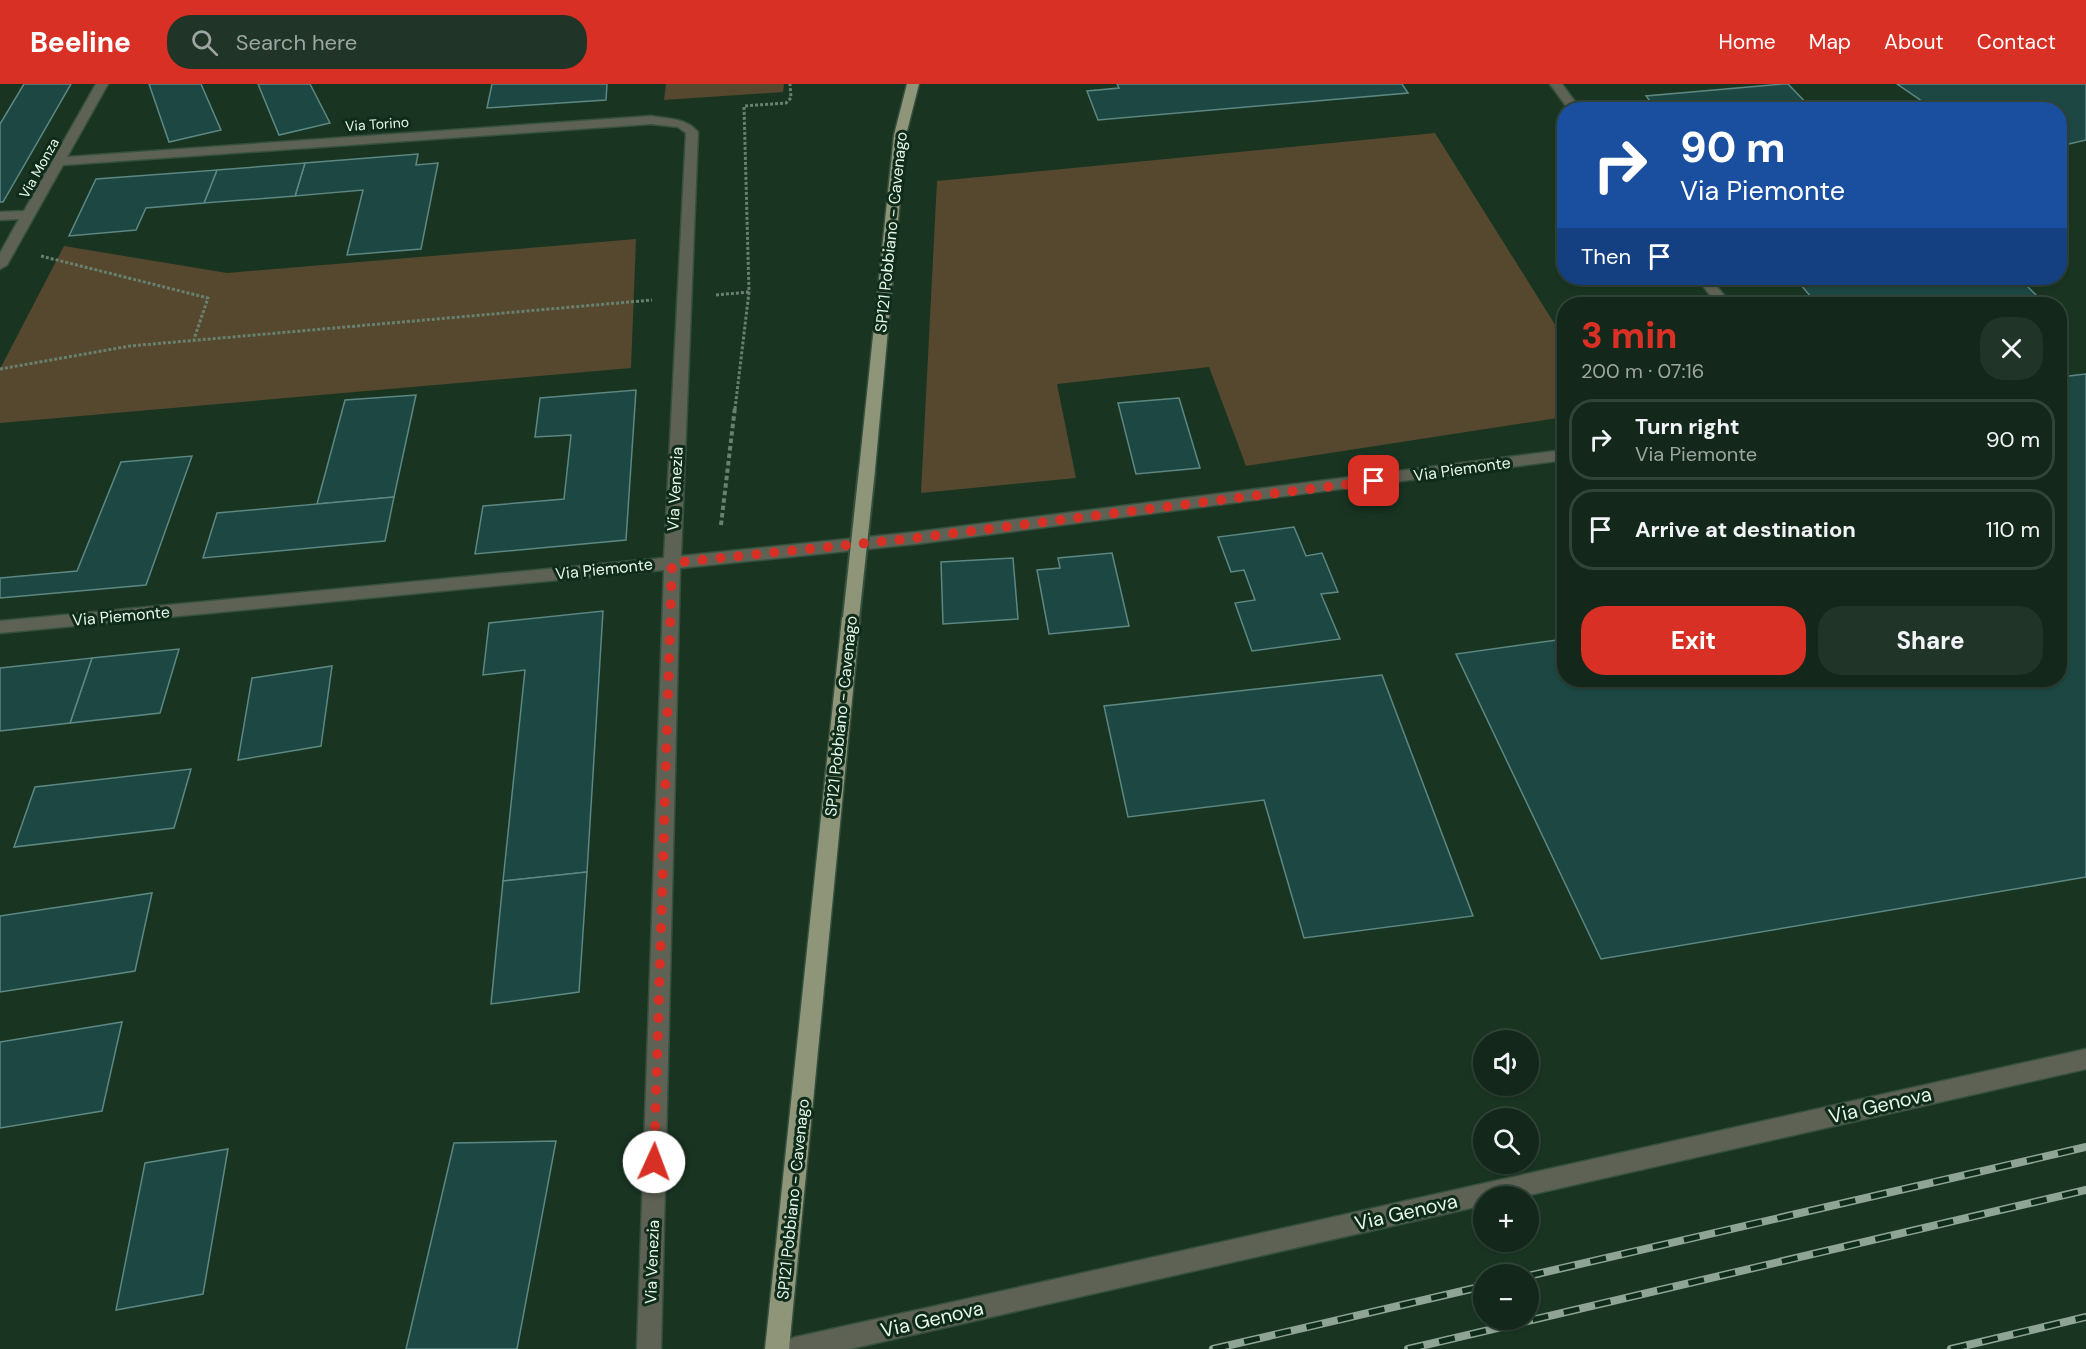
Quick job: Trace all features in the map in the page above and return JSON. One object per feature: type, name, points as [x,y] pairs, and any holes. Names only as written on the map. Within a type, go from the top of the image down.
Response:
[{"type":"main road","name":"SP121 Pobbiano - Cavenago","points":[[777,1349],[900,135],[914,84]]},
{"type":"street","name":"Via Monza","points":[[0,265],[102,84]]},
{"type":"street","points":[[1556,84],[1569,102]]},
{"type":"street","name":"Via Torino","points":[[60,161],[651,120],[681,124],[692,132]]},
{"type":"street","name":"Via Venezia","points":[[649,1349],[672,563],[692,132]]},
{"type":"street","points":[[0,216],[29,215]]},
{"type":"street","points":[[1709,285],[1718,297]]},
{"type":"street","name":"Via Piemonte","points":[[0,627],[672,563],[927,536],[1557,456]]},
{"type":"street","name":"Via Genova","points":[[796,1349],[2086,1059]]},
{"type":"path","points":[[721,525],[749,292],[744,106],[786,103],[791,98],[790,84]]},
{"type":"path","points":[[10,248],[208,298],[195,339]]},
{"type":"path","points":[[0,369],[130,346],[195,339],[749,292]]},
{"type":"shaded area","points":[[666,84],[784,84],[783,92],[664,100]]},
{"type":"shaded area","points":[[1435,133],[1557,328],[1557,418],[1246,466],[1209,367],[1057,384],[1076,478],[921,493],[937,181]]},
{"type":"shaded area","points":[[636,239],[631,368],[0,423],[0,369],[64,246],[227,273]]},
{"type":"building","points":[[24,84],[71,84],[3,202],[0,202],[0,124]]},
{"type":"building","points":[[149,84],[201,84],[221,130],[169,142]]},
{"type":"building","points":[[258,84],[310,84],[330,123],[279,135]]},
{"type":"building","points":[[492,84],[607,84],[606,100],[487,108]]},
{"type":"building","points":[[1117,84],[1402,84],[1408,93],[1098,120],[1087,91],[1119,88]]},
{"type":"building","points":[[1788,84],[1805,102],[1651,102],[1646,96]]},
{"type":"building","points":[[1897,84],[2086,84],[2086,140],[2067,144],[2067,102],[1923,102]]},
{"type":"building","points":[[418,154],[416,165],[438,163],[421,249],[347,255],[363,190],[295,196],[305,163]]},
{"type":"building","points":[[305,163],[295,196],[204,203],[217,170]]},
{"type":"building","points":[[217,170],[204,203],[146,208],[136,230],[69,236],[96,179]]},
{"type":"building","points":[[1801,285],[2026,285],[2038,297],[1811,297]]},
{"type":"building","points":[[2086,374],[2086,877],[1601,959],[1456,654],[1557,640],[1557,687],[2067,687],[2067,376]]},
{"type":"building","points":[[636,390],[626,540],[475,554],[483,506],[564,499],[571,435],[535,437],[540,398]]},
{"type":"building","points":[[416,395],[394,497],[317,504],[345,400]]},
{"type":"building","points":[[1179,398],[1200,468],[1136,474],[1118,403]]},
{"type":"building","points":[[192,456],[146,585],[0,598],[0,578],[77,571],[121,462]]},
{"type":"building","points":[[394,497],[385,541],[203,558],[217,513]]},
{"type":"building","points":[[1294,527],[1306,556],[1322,553],[1338,592],[1321,594],[1340,639],[1252,651],[1235,603],[1255,600],[1244,570],[1231,572],[1218,537]]},
{"type":"building","points":[[1112,553],[1129,626],[1049,634],[1037,570],[1060,568],[1058,558]]},
{"type":"building","points":[[1013,558],[1018,619],[943,624],[941,562]]},
{"type":"building","points":[[603,611],[587,872],[503,881],[525,670],[483,675],[489,623]]},
{"type":"building","points":[[179,649],[160,713],[70,723],[92,658]]},
{"type":"building","points":[[92,658],[70,723],[0,731],[0,668]]},
{"type":"building","points":[[332,666],[321,746],[238,760],[252,678]]},
{"type":"building","points":[[1382,675],[1473,916],[1304,938],[1264,800],[1128,817],[1104,706]]},
{"type":"building","points":[[191,769],[174,828],[14,847],[35,787]]},
{"type":"building","points":[[587,872],[579,992],[491,1004],[503,881]]},
{"type":"building","points":[[152,893],[135,971],[0,992],[0,916]]},
{"type":"building","points":[[122,1022],[102,1111],[0,1128],[0,1042]]},
{"type":"building","points":[[556,1141],[517,1349],[406,1349],[454,1143]]},
{"type":"building","points":[[228,1149],[203,1294],[116,1310],[145,1163]]},
{"type":"railway","points":[[1539,1273],[2086,1147]]},
{"type":"railway","points":[[1408,1349],[2086,1190]]},
{"type":"railway","points":[[1213,1349],[1473,1289]]},
{"type":"railway","points":[[1951,1349],[2086,1317]]},
{"type":"route","points":[[654,1162],[672,563],[916,538],[1374,481]]}]
